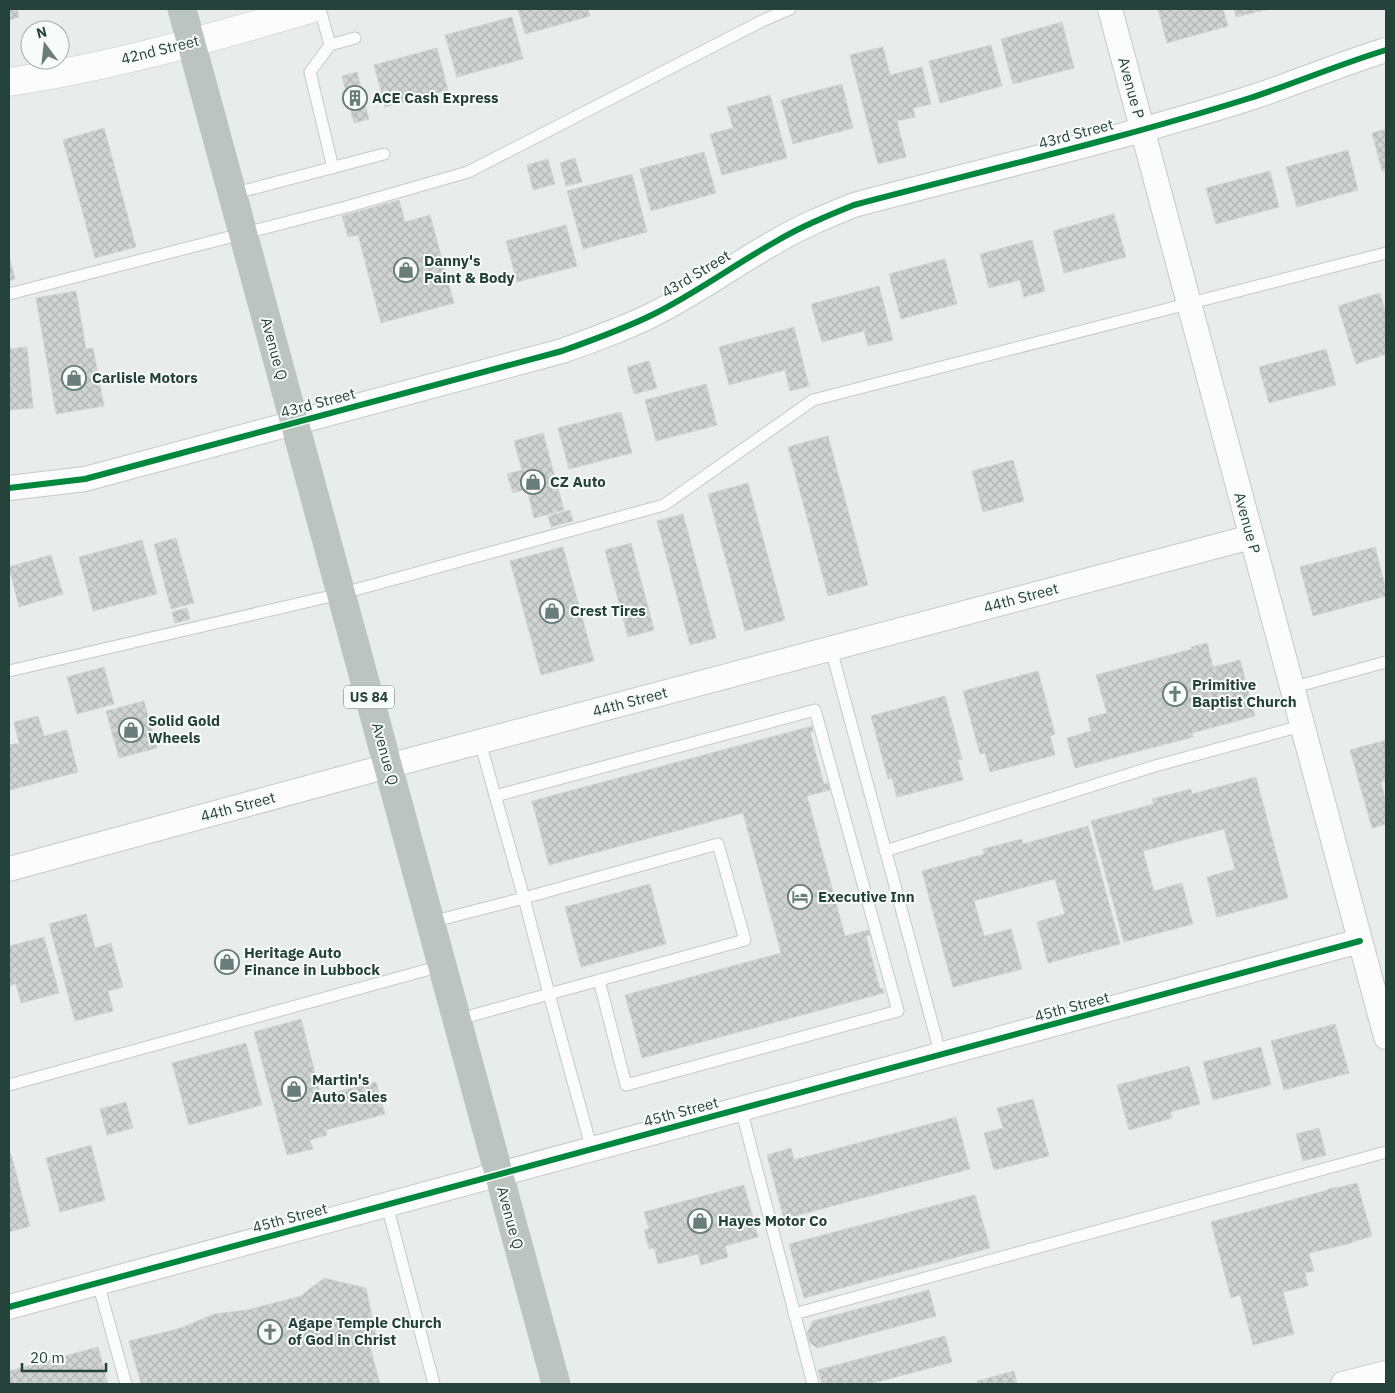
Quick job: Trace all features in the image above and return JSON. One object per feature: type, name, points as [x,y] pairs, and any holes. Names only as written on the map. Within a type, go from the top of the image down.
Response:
[{"type":"highway","name":"Avenue Q","points":[[182,9],[556,1384]]},
{"type":"street","name":"42nd Street","points":[[9,82],[61,74],[191,42],[310,9]]},
{"type":"street","name":"Avenue P","points":[[1110,9],[1386,1037]]},
{"type":"street","name":"43rd Street","points":[[9,488],[85,479],[562,351],[609,334],[662,309],[776,241],[811,223],[854,205],[1250,98],[1386,50]]},
{"type":"street","name":"44th Street","points":[[9,869],[388,766],[1251,537]]},
{"type":"street","name":"45th Street","points":[[9,1307],[1360,941]]},
{"type":"street","points":[[1343,1384],[1386,1372]]},
{"type":"lane","points":[[320,9],[330,44]]},
{"type":"lane","points":[[9,294],[243,234],[468,172],[764,20],[790,9]]},
{"type":"lane","points":[[334,168],[310,72],[330,44],[355,38]]},
{"type":"lane","points":[[232,194],[384,154]]},
{"type":"lane","points":[[9,671],[340,594],[664,505],[813,400],[1386,253]]},
{"type":"lane","points":[[831,649],[941,1056]]},
{"type":"lane","points":[[1291,688],[1386,662]]},
{"type":"lane","points":[[495,796],[816,710],[898,1011],[626,1085],[599,980]]},
{"type":"lane","points":[[885,851],[1155,766],[1301,726]]},
{"type":"lane","points":[[480,742],[592,1150]]},
{"type":"lane","points":[[431,922],[718,844],[745,940],[456,1020]]},
{"type":"lane","points":[[9,1086],[441,966]]},
{"type":"lane","points":[[741,1109],[813,1384]]},
{"type":"lane","points":[[794,1314],[1386,1152]]},
{"type":"lane","points":[[386,1205],[434,1384]]},
{"type":"lane","points":[[98,1283],[126,1384]]},
{"type":"building","points":[[9,9],[17,9],[19,17],[9,20]]},
{"type":"building","points":[[518,9],[588,9],[590,16],[525,34]]},
{"type":"building","points":[[1158,9],[1223,9],[1228,26],[1167,43]]},
{"type":"building","points":[[1234,9],[1269,9],[1236,17]]},
{"type":"building","points":[[512,17],[523,59],[457,77],[445,35]]},
{"type":"building","points":[[1062,22],[1074,68],[1013,84],[1001,39]]},
{"type":"building","points":[[991,45],[1002,86],[940,103],[929,61]]},
{"type":"building","points":[[883,47],[890,75],[922,67],[931,104],[913,108],[915,117],[897,121],[906,157],[878,164],[850,55]]},
{"type":"building","points":[[437,48],[448,90],[385,107],[374,65]]},
{"type":"building","name":"ACE Cash Express","points":[[357,72],[369,119],[354,123],[342,76]]},
{"type":"building","points":[[842,84],[853,128],[793,144],[781,100]]},
{"type":"building","points":[[770,95],[787,158],[722,175],[710,134],[733,128],[727,107]]},
{"type":"building","points":[[104,128],[136,247],[95,258],[63,140]]},
{"type":"building","points":[[1386,129],[1386,170],[1382,171],[1372,133]]},
{"type":"building","points":[[1348,150],[1358,190],[1297,207],[1286,167]]},
{"type":"building","points":[[704,152],[716,193],[651,211],[640,169]]},
{"type":"building","points":[[575,158],[582,182],[566,186],[560,163]]},
{"type":"building","points":[[548,159],[555,184],[533,190],[527,165]]},
{"type":"building","points":[[1270,171],[1279,207],[1216,224],[1206,188]]},
{"type":"building","points":[[632,174],[647,232],[583,249],[567,191]]},
{"type":"building","name":"Danny's Paint & Body","points":[[399,200],[405,222],[430,215],[454,303],[381,323],[358,235],[348,237],[342,216]]},
{"type":"building","points":[[1114,214],[1126,257],[1064,273],[1053,231]]},
{"type":"building","points":[[566,225],[577,266],[517,282],[506,241]]},
{"type":"building","points":[[1032,240],[1045,291],[1024,297],[1020,280],[989,288],[980,254]]},
{"type":"building","points":[[9,255],[15,279],[9,281]]},
{"type":"building","points":[[945,259],[957,304],[901,319],[889,274]]},
{"type":"building","points":[[879,286],[893,340],[868,346],[864,331],[822,342],[811,304]]},
{"type":"building","name":"Carlisle Motors","points":[[76,291],[86,349],[93,348],[104,406],[56,414],[36,298]]},
{"type":"building","points":[[1380,293],[1386,315],[1386,354],[1356,364],[1338,306]]},
{"type":"building","points":[[794,327],[809,386],[790,391],[785,370],[729,385],[719,347]]},
{"type":"building","points":[[27,347],[33,408],[9,410],[9,349]]},
{"type":"building","points":[[1326,349],[1336,385],[1269,403],[1259,367]]},
{"type":"building","points":[[649,361],[657,388],[634,394],[627,367]]},
{"type":"building","points":[[706,384],[717,425],[656,441],[645,400]]},
{"type":"building","points":[[621,412],[632,453],[569,469],[558,428]]},
{"type":"building","name":"CZ Auto","points":[[543,433],[564,510],[534,518],[527,489],[513,493],[507,474],[522,470],[514,441]]},
{"type":"building","points":[[828,436],[868,585],[828,596],[788,447]]},
{"type":"building","points":[[1013,460],[1024,501],[983,512],[972,471]]},
{"type":"building","points":[[748,483],[785,620],[745,631],[708,494]]},
{"type":"building","points":[[570,510],[573,521],[551,527],[548,516]]},
{"type":"building","points":[[683,514],[716,638],[690,645],[657,521]]},
{"type":"building","points":[[176,538],[194,603],[171,609],[154,544]]},
{"type":"building","points":[[142,540],[157,594],[93,611],[79,557]]},
{"type":"building","points":[[631,543],[654,630],[628,637],[605,550]]},
{"type":"building","name":"Crest Tires","points":[[563,547],[594,661],[541,675],[510,561]]},
{"type":"building","points":[[1375,547],[1386,589],[1386,596],[1313,616],[1300,567]]},
{"type":"building","points":[[51,555],[63,594],[19,607],[9,567]]},
{"type":"building","points":[[187,608],[190,619],[175,623],[172,612]]},
{"type":"building","name":"Primitive Baptist Church","points":[[1207,643],[1213,667],[1240,660],[1255,716],[1192,733],[1193,737],[1075,768],[1067,738],[1091,731],[1088,718],[1107,713],[1096,675],[1192,649],[1191,647]]},
{"type":"building","name":"Solid Gold Wheels","points":[[104,667],[114,704],[77,714],[67,677]]},
{"type":"building","points":[[1038,671],[1055,734],[1050,736],[1055,755],[990,772],[985,753],[980,754],[963,691]]},
{"type":"building","points":[[945,696],[962,759],[958,760],[963,780],[897,797],[892,778],[888,779],[871,716]]},
{"type":"building","name":"Solid Gold Wheels","points":[[144,701],[157,748],[119,758],[106,711]]},
{"type":"building","points":[[38,716],[44,736],[67,730],[78,772],[10,790],[9,745],[19,743],[14,722]]},
{"type":"building","name":"Executive Inn","points":[[812,726],[813,731],[810,732],[824,784],[828,783],[830,790],[807,796],[845,936],[869,930],[870,935],[866,936],[880,989],[883,988],[884,993],[642,1058],[625,995],[781,953],[743,813],[549,865],[532,801]]},
{"type":"building","points":[[1386,740],[1386,781],[1381,782],[1386,802],[1386,824],[1372,828],[1350,750]]},
{"type":"building","points":[[1256,777],[1288,898],[1217,917],[1207,877],[1235,869],[1224,829],[1143,851],[1154,891],[1182,883],[1193,924],[1124,942],[1091,821],[1154,804],[1152,799],[1191,789],[1192,794]]},
{"type":"building","points":[[1088,826],[1120,944],[1048,963],[1037,922],[1065,914],[1055,879],[974,901],[984,936],[1011,929],[1022,969],[953,987],[922,871],[984,854],[983,849],[1022,839],[1023,844]]},
{"type":"building","points":[[650,884],[666,944],[581,967],[565,907]]},
{"type":"building","points":[[86,914],[95,948],[111,943],[123,987],[108,991],[113,1011],[75,1021],[49,924]]},
{"type":"building","points":[[44,937],[59,993],[21,1003],[16,984],[9,986],[9,946]]},
{"type":"building","name":"Martin's Auto Sales","points":[[301,1019],[321,1096],[376,1082],[385,1114],[326,1130],[327,1135],[310,1140],[313,1149],[287,1155],[254,1032]]},
{"type":"building","points":[[1335,1024],[1349,1073],[1284,1090],[1271,1041]]},
{"type":"building","points":[[246,1043],[262,1105],[189,1125],[172,1063]]},
{"type":"building","points":[[1261,1047],[1271,1085],[1213,1100],[1203,1062]]},
{"type":"building","points":[[1189,1066],[1200,1104],[1170,1112],[1172,1118],[1129,1130],[1117,1085]]},
{"type":"building","points":[[1033,1099],[1049,1156],[994,1170],[984,1133],[1003,1128],[997,1108]]},
{"type":"building","points":[[126,1102],[133,1128],[107,1135],[100,1109]]},
{"type":"building","points":[[956,1117],[970,1169],[784,1219],[767,1155],[791,1148],[794,1160]]},
{"type":"building","points":[[1319,1128],[1326,1155],[1303,1161],[1296,1134]]},
{"type":"building","points":[[91,1145],[105,1200],[60,1212],[46,1158]]},
{"type":"building","points":[[9,1154],[11,1154],[30,1226],[9,1232]]},
{"type":"building","points":[[1357,1183],[1372,1236],[1352,1243],[1309,1253],[1314,1271],[1305,1273],[1308,1286],[1283,1292],[1294,1334],[1253,1345],[1240,1295],[1231,1298],[1211,1222],[1328,1189]]},
{"type":"building","name":"Hayes Motor Co","points":[[744,1185],[758,1237],[725,1246],[728,1257],[701,1265],[698,1254],[658,1264],[654,1248],[649,1249],[644,1230],[649,1229],[644,1212]]},
{"type":"building","points":[[975,1195],[990,1248],[804,1298],[789,1244]]},
{"type":"building","name":"Agape Temple Church of God in Christ","points":[[324,1278],[366,1288],[376,1336],[368,1339],[380,1384],[141,1384],[129,1341],[181,1328],[214,1314],[247,1310],[301,1296]]},
{"type":"building","points":[[929,1290],[936,1316],[817,1348],[810,1343],[807,1333],[813,1321]]},
{"type":"building","points":[[945,1336],[952,1362],[870,1384],[822,1384],[818,1370]]},
{"type":"building","points":[[98,1347],[108,1384],[9,1384],[9,1371]]},
{"type":"building","points":[[1014,1371],[1017,1384],[978,1384],[977,1381]]},
{"type":"cycle path","points":[[9,488],[85,479],[562,351],[654,314],[784,237],[854,205],[1102,141],[1201,113],[1250,98],[1386,50]]},
{"type":"cycle path","points":[[9,1307],[1360,941]]},
{"type":"place","name":"ACE Cash Express","points":[[355,98]]},
{"type":"place","name":"Danny's Paint & Body","points":[[406,270]]},
{"type":"place","name":"Carlisle Motors","points":[[74,378]]},
{"type":"place","name":"CZ Auto","points":[[533,482]]},
{"type":"place","name":"Crest Tires","points":[[552,611]]},
{"type":"place","name":"Primitive Baptist Church","points":[[1175,694]]},
{"type":"place","name":"Solid Gold Wheels","points":[[131,730]]},
{"type":"place","name":"Executive Inn","points":[[800,897]]},
{"type":"place","name":"Heritage Auto Finance in Lubbock","points":[[227,962]]},
{"type":"place","name":"Martin's Auto Sales","points":[[294,1089]]},
{"type":"place","name":"Hayes Motor Co","points":[[700,1221]]},
{"type":"place","name":"Agape Temple Church of God in Christ","points":[[270,1332]]}]
